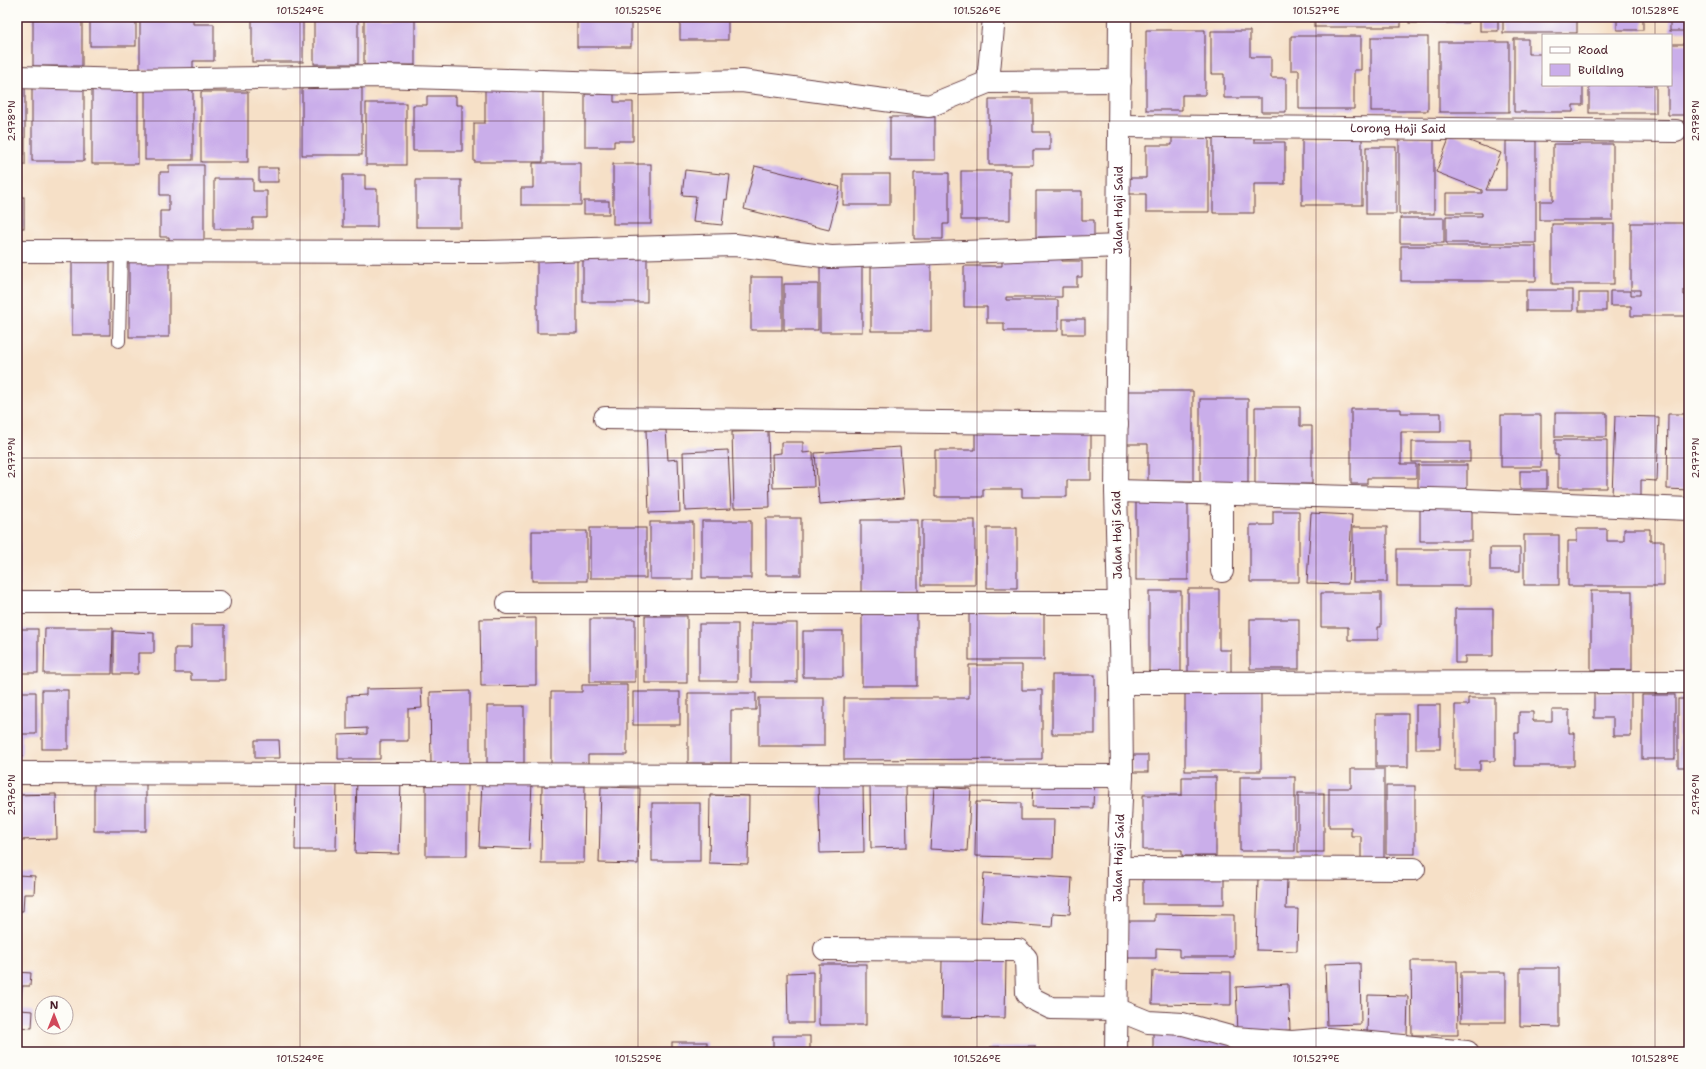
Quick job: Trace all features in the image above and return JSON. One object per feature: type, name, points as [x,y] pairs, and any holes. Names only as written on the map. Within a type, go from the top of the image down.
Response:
[{"type":"street","points":[[988,82],[994,17]]},
{"type":"street","name":"Jalan Haji Said","points":[[1116,1052],[1118,868],[1122,776],[1122,683],[1116,492],[1120,17]]},
{"type":"street","points":[[17,77],[130,80],[378,76],[639,84],[742,81],[929,106],[988,82],[1120,81]]},
{"type":"street","name":"Lorong Haji Said","points":[[1120,126],[1676,131]]},
{"type":"street","points":[[17,251],[485,252],[735,245],[832,257],[1119,246]]},
{"type":"street","points":[[605,418],[1117,424]]},
{"type":"street","points":[[1116,492],[1468,500],[1689,509]]},
{"type":"street","points":[[1222,495],[1222,571]]},
{"type":"street","points":[[17,602],[219,602]]},
{"type":"street","points":[[508,603],[1119,603]]},
{"type":"street","points":[[1122,683],[1689,682]]},
{"type":"street","points":[[17,773],[1122,776]]},
{"type":"street","points":[[1118,868],[1414,869]]},
{"type":"street","points":[[825,949],[1018,950],[1026,958],[1027,993],[1033,999],[1051,1008],[1116,1009],[1148,1022],[1183,1024],[1234,1038],[1292,1042],[1328,1039],[1467,1052]]},
{"type":"lane","points":[[119,340],[121,252]]},
{"type":"building","points":[[33,17],[82,17],[82,66],[33,66]]},
{"type":"building","points":[[90,17],[136,17],[136,46],[90,46]]},
{"type":"building","points":[[140,17],[193,17],[193,24],[214,24],[214,61],[193,61],[193,70],[140,70]]},
{"type":"building","points":[[252,17],[303,17],[303,62],[252,62]]},
{"type":"building","points":[[314,17],[358,17],[358,64],[314,64]]},
{"type":"building","points":[[364,17],[415,17],[415,65],[364,65]]},
{"type":"building","points":[[577,17],[631,17],[631,47],[577,47]]},
{"type":"building","points":[[680,17],[728,17],[728,40],[680,40]]},
{"type":"building","points":[[1314,17],[1401,17],[1401,27],[1314,27]]},
{"type":"building","points":[[1409,17],[1468,17],[1468,23],[1409,23]]},
{"type":"building","points":[[1480,17],[1498,17],[1498,31],[1480,31]]},
{"type":"building","points":[[1503,17],[1577,17],[1577,33],[1503,33]]},
{"type":"building","points":[[1617,17],[1643,17],[1643,30],[1617,30]]},
{"type":"building","points":[[1670,17],[1689,17],[1689,31],[1670,31]]},
{"type":"building","points":[[1146,30],[1205,30],[1205,95],[1182,95],[1182,110],[1146,110]]},
{"type":"building","points":[[1211,31],[1250,31],[1250,57],[1271,57],[1271,78],[1286,78],[1286,112],[1261,112],[1261,98],[1224,98],[1224,74],[1211,74]]},
{"type":"building","points":[[1291,36],[1361,36],[1361,70],[1354,70],[1354,109],[1299,109],[1299,70],[1291,70]]},
{"type":"building","points":[[1371,37],[1428,37],[1428,111],[1371,111]]},
{"type":"building","points":[[1514,39],[1528,39],[1528,54],[1542,54],[1542,86],[1583,86],[1583,105],[1573,105],[1573,112],[1514,112]]},
{"type":"building","points":[[1439,42],[1509,42],[1509,112],[1439,112]]},
{"type":"building","points":[[1672,44],[1689,44],[1689,115],[1668,115],[1668,86],[1672,86]]},
{"type":"building","points":[[1589,86],[1656,86],[1656,113],[1589,113]]},
{"type":"building","points":[[17,87],[25,87],[25,165],[17,165]]},
{"type":"building","points":[[485,87],[543,87],[543,162],[474,162],[474,123],[485,123]]},
{"type":"building","points":[[32,88],[84,88],[84,161],[32,161]]},
{"type":"building","points":[[145,88],[193,88],[193,160],[145,160]]},
{"type":"building","points":[[302,88],[362,88],[362,155],[302,155]]},
{"type":"building","points":[[92,90],[138,90],[138,164],[92,164]]},
{"type":"building","points":[[201,92],[248,92],[248,162],[201,162]]},
{"type":"building","points":[[585,94],[614,94],[614,102],[633,102],[633,141],[614,141],[614,147],[585,147]]},
{"type":"building","points":[[427,96],[456,96],[456,105],[462,105],[462,151],[413,151],[413,105],[427,105]]},
{"type":"building","points":[[989,99],[1033,99],[1033,132],[1050,132],[1050,150],[1033,150],[1033,165],[989,165]]},
{"type":"building","points":[[366,103],[406,103],[406,165],[366,165]]},
{"type":"building","points":[[890,117],[935,117],[935,160],[890,160]]},
{"type":"building","points":[[1451,134],[1501,153],[1486,190],[1506,190],[1506,141],[1536,141],[1536,243],[1446,243],[1446,216],[1482,216],[1482,213],[1446,213],[1446,193],[1482,193],[1482,190],[1436,172]]},
{"type":"building","points":[[1172,136],[1209,136],[1209,212],[1146,212],[1146,194],[1126,194],[1126,178],[1146,178],[1146,145],[1172,145]]},
{"type":"building","points":[[1213,137],[1254,137],[1254,142],[1285,142],[1285,184],[1254,184],[1254,213],[1213,213]]},
{"type":"building","points":[[1302,138],[1362,138],[1362,205],[1302,205]]},
{"type":"building","points":[[1399,138],[1434,138],[1434,214],[1399,214]]},
{"type":"building","points":[[1553,144],[1613,144],[1613,220],[1540,220],[1540,201],[1553,201]]},
{"type":"building","points":[[1366,147],[1396,147],[1396,214],[1366,214]]},
{"type":"building","points":[[533,163],[581,163],[581,205],[521,205],[521,188],[533,188]]},
{"type":"building","points":[[613,164],[651,164],[651,224],[613,224]]},
{"type":"building","points":[[169,165],[204,165],[204,244],[169,244],[169,237],[160,237],[160,211],[169,211],[169,195],[160,195],[160,172],[169,172]]},
{"type":"building","points":[[755,166],[840,187],[829,230],[744,209]]},
{"type":"building","points":[[259,168],[278,168],[278,182],[259,182]]},
{"type":"building","points":[[685,170],[730,175],[722,225],[693,222],[696,196],[682,195]]},
{"type":"building","points":[[961,171],[1010,171],[1010,220],[961,220]]},
{"type":"building","points":[[914,173],[949,173],[949,224],[943,224],[943,239],[914,239]]},
{"type":"building","points":[[843,174],[890,174],[890,205],[843,205]]},
{"type":"building","points":[[343,175],[365,175],[365,189],[377,189],[377,227],[343,227]]},
{"type":"building","points":[[214,179],[253,179],[253,191],[267,191],[267,218],[253,218],[253,229],[214,229]]},
{"type":"building","points":[[416,180],[461,180],[461,227],[416,227]]},
{"type":"building","points":[[1036,191],[1082,191],[1082,220],[1094,220],[1094,237],[1036,237]]},
{"type":"building","points":[[17,197],[24,197],[24,228],[17,228]]},
{"type":"building","points":[[584,201],[609,201],[609,214],[584,214]]},
{"type":"building","points":[[1400,218],[1444,218],[1444,243],[1400,243]]},
{"type":"building","points":[[1631,223],[1686,223],[1686,268],[1689,268],[1689,286],[1686,286],[1684,295],[1689,295],[1689,316],[1631,316],[1631,306],[1610,306],[1610,291],[1631,291],[1631,295],[1640,295],[1640,290],[1631,290]]},
{"type":"building","points":[[1552,224],[1614,224],[1614,284],[1552,284]]},
{"type":"building","points":[[1401,246],[1536,246],[1536,281],[1401,281]]},
{"type":"building","points":[[583,255],[647,255],[647,302],[583,302]]},
{"type":"building","points":[[1002,255],[1062,255],[1062,261],[1082,261],[1082,277],[1077,277],[1077,287],[1062,287],[1062,297],[1006,297],[1006,300],[1058,300],[1058,331],[1004,331],[1004,323],[987,323],[987,307],[964,307],[964,266],[1002,266]]},
{"type":"building","points":[[537,258],[577,258],[577,333],[537,333]]},
{"type":"building","points":[[72,260],[110,260],[110,335],[72,335]]},
{"type":"building","points":[[871,261],[931,261],[931,331],[871,331]]},
{"type":"building","points":[[129,262],[169,262],[169,337],[129,337]]},
{"type":"building","points":[[820,264],[862,264],[862,332],[820,332]]},
{"type":"building","points":[[751,277],[782,277],[782,330],[751,330]]},
{"type":"building","points":[[784,284],[818,284],[818,330],[784,330]]},
{"type":"building","points":[[1526,290],[1573,290],[1573,311],[1526,311]]},
{"type":"building","points":[[1579,293],[1606,293],[1606,311],[1579,311]]},
{"type":"building","points":[[1063,319],[1085,319],[1085,334],[1063,334]]},
{"type":"building","points":[[1124,391],[1193,391],[1193,481],[1148,481],[1148,444],[1124,444]]},
{"type":"building","points":[[1200,399],[1248,399],[1248,483],[1200,483]]},
{"type":"building","points":[[1255,407],[1300,407],[1300,426],[1312,426],[1312,484],[1255,484]]},
{"type":"building","points":[[1351,409],[1401,409],[1401,413],[1441,413],[1441,432],[1401,432],[1401,464],[1416,464],[1416,478],[1367,478],[1367,484],[1351,484]]},
{"type":"building","points":[[1555,413],[1607,413],[1607,437],[1555,437]]},
{"type":"building","points":[[1668,414],[1689,414],[1689,490],[1667,489]]},
{"type":"building","points":[[1501,415],[1541,415],[1541,467],[1501,467]]},
{"type":"building","points":[[1615,416],[1659,417],[1657,481],[1641,480],[1641,496],[1612,495]]},
{"type":"building","points":[[646,430],[666,430],[668,460],[678,459],[680,512],[649,513]]},
{"type":"building","points":[[768,431],[770,507],[734,508],[732,432]]},
{"type":"building","points":[[975,431],[1091,431],[1091,480],[1067,480],[1067,497],[1022,497],[1022,489],[983,489],[983,497],[935,497],[935,450],[975,450]]},
{"type":"building","points":[[1555,440],[1607,440],[1607,488],[1558,488],[1558,455],[1555,455]]},
{"type":"building","points":[[781,442],[803,442],[803,453],[813,452],[814,487],[773,488],[772,454],[781,453]]},
{"type":"building","points":[[1412,442],[1470,442],[1470,462],[1412,462]]},
{"type":"building","points":[[900,447],[904,498],[819,504],[815,453]]},
{"type":"building","points":[[728,450],[731,509],[685,511],[683,452]]},
{"type":"building","points":[[1418,465],[1467,465],[1467,491],[1418,491]]},
{"type":"building","points":[[1520,471],[1547,471],[1547,489],[1520,489]]},
{"type":"building","points":[[1136,497],[1188,497],[1188,580],[1136,580]]},
{"type":"building","points":[[1420,504],[1472,504],[1472,541],[1420,541]]},
{"type":"building","points":[[1273,511],[1299,511],[1299,582],[1250,582],[1250,525],[1273,525]]},
{"type":"building","points":[[1311,513],[1352,515],[1348,584],[1307,583]]},
{"type":"building","points":[[766,518],[801,518],[801,575],[766,575]]},
{"type":"building","points":[[861,520],[918,520],[918,592],[861,592]]},
{"type":"building","points":[[922,520],[975,520],[975,585],[922,585]]},
{"type":"building","points":[[702,521],[751,521],[751,578],[702,578]]},
{"type":"building","points":[[650,522],[693,522],[693,579],[650,579]]},
{"type":"building","points":[[1353,527],[1387,527],[1387,582],[1353,582]]},
{"type":"building","points":[[590,528],[646,528],[646,578],[590,578]]},
{"type":"building","points":[[987,528],[1017,528],[1017,588],[987,588]]},
{"type":"building","points":[[1577,529],[1607,529],[1607,541],[1624,541],[1624,529],[1650,529],[1650,541],[1664,541],[1664,586],[1568,586],[1568,541],[1577,541]]},
{"type":"building","points":[[532,531],[587,531],[587,581],[532,581]]},
{"type":"building","points":[[1524,535],[1559,535],[1559,585],[1524,585]]},
{"type":"building","points":[[17,540],[20,540],[20,588],[17,588]]},
{"type":"building","points":[[1490,548],[1520,548],[1520,571],[1490,571]]},
{"type":"building","points":[[1397,549],[1469,549],[1469,586],[1397,586]]},
{"type":"building","points":[[1188,589],[1219,589],[1219,650],[1231,650],[1231,673],[1188,673]]},
{"type":"building","points":[[1149,591],[1181,591],[1181,673],[1149,673]]},
{"type":"building","points":[[1591,591],[1632,591],[1632,670],[1591,670]]},
{"type":"building","points":[[1321,593],[1381,593],[1381,627],[1378,627],[1378,640],[1348,640],[1348,627],[1321,627]]},
{"type":"building","points":[[1455,609],[1493,609],[1493,656],[1465,656],[1465,663],[1455,663]]},
{"type":"building","points":[[862,611],[917,611],[917,686],[862,686]]},
{"type":"building","points":[[969,613],[1044,613],[1044,660],[969,660]]},
{"type":"building","points":[[645,616],[687,616],[687,683],[645,683]]},
{"type":"building","points":[[536,618],[536,685],[481,686],[480,619]]},
{"type":"building","points":[[590,619],[635,619],[635,682],[590,682]]},
{"type":"building","points":[[1250,619],[1299,619],[1299,669],[1250,669]]},
{"type":"building","points":[[751,623],[797,623],[797,682],[751,682]]},
{"type":"building","points":[[699,624],[738,624],[738,681],[699,681]]},
{"type":"building","points":[[191,625],[225,625],[225,680],[191,680],[191,673],[175,673],[175,648],[191,648]]},
{"type":"building","points":[[45,628],[113,628],[112,674],[44,674]]},
{"type":"building","points":[[17,629],[38,629],[38,673],[17,673]]},
{"type":"building","points":[[114,631],[154,633],[154,653],[138,653],[138,674],[114,674]]},
{"type":"building","points":[[803,631],[843,631],[843,677],[803,677]]},
{"type":"building","points":[[969,665],[1022,665],[1022,690],[1042,690],[1042,759],[844,760],[844,698],[969,698]]},
{"type":"building","points":[[1052,675],[1095,675],[1095,734],[1052,734]]},
{"type":"building","points":[[582,685],[627,685],[627,755],[588,755],[588,765],[551,765],[551,692],[582,692]]},
{"type":"building","points":[[1185,687],[1261,687],[1261,771],[1185,771]]},
{"type":"building","points":[[421,688],[422,708],[408,709],[408,741],[380,741],[380,759],[338,759],[338,735],[367,734],[367,728],[347,729],[347,696],[366,695],[366,689]]},
{"type":"building","points":[[42,690],[68,690],[68,749],[42,749]]},
{"type":"building","points":[[470,691],[470,763],[431,764],[430,692]]},
{"type":"building","points":[[17,692],[36,692],[36,734],[22,734],[22,757],[17,757]]},
{"type":"building","points":[[633,692],[680,692],[680,725],[633,725]]},
{"type":"building","points":[[688,693],[756,693],[756,710],[731,710],[731,763],[688,763]]},
{"type":"building","points":[[1594,693],[1631,693],[1631,736],[1613,736],[1613,718],[1594,718]]},
{"type":"building","points":[[1642,695],[1675,695],[1675,759],[1642,759]]},
{"type":"building","points":[[759,698],[824,698],[824,746],[759,746]]},
{"type":"building","points":[[1468,698],[1495,698],[1495,761],[1480,761],[1480,770],[1455,770],[1455,705],[1468,705]]},
{"type":"building","points":[[1678,699],[1689,699],[1689,767],[1678,767]]},
{"type":"building","points":[[1416,705],[1440,705],[1440,749],[1416,749]]},
{"type":"building","points":[[487,706],[524,706],[524,763],[487,763]]},
{"type":"building","points":[[1552,710],[1569,710],[1569,733],[1574,733],[1574,766],[1515,766],[1515,733],[1519,733],[1519,712],[1533,712],[1533,721],[1552,721]]},
{"type":"building","points":[[1376,714],[1408,714],[1408,767],[1376,767]]},
{"type":"building","points":[[255,740],[279,740],[280,758],[255,758]]},
{"type":"building","points":[[1133,755],[1148,755],[1148,772],[1133,772]]},
{"type":"building","points":[[1351,769],[1384,769],[1384,860],[1361,860],[1361,836],[1351,836],[1351,827],[1329,827],[1329,788],[1351,788]]},
{"type":"building","points":[[426,775],[467,775],[467,856],[426,856]]},
{"type":"building","points":[[1182,777],[1216,777],[1216,856],[1182,856],[1182,850],[1143,850],[1143,795],[1182,795]]},
{"type":"building","points":[[1240,777],[1295,777],[1295,851],[1240,851]]},
{"type":"building","points":[[357,779],[401,780],[399,854],[355,853]]},
{"type":"building","points":[[296,780],[337,781],[336,850],[295,850]]},
{"type":"building","points":[[1033,780],[1094,781],[1093,808],[1032,807]]},
{"type":"building","points":[[482,781],[532,783],[529,849],[479,847]]},
{"type":"building","points":[[94,782],[146,782],[146,831],[94,831]]},
{"type":"building","points":[[863,784],[864,852],[820,853],[818,785]]},
{"type":"building","points":[[542,786],[585,786],[584,863],[541,863]]},
{"type":"building","points":[[870,786],[906,786],[907,847],[871,848]]},
{"type":"building","points":[[1386,786],[1415,786],[1415,854],[1386,854]]},
{"type":"building","points":[[601,787],[640,788],[638,864],[599,863]]},
{"type":"building","points":[[934,787],[971,789],[967,851],[930,849]]},
{"type":"building","points":[[1298,793],[1324,793],[1324,852],[1298,852]]},
{"type":"building","points":[[56,794],[57,839],[17,840],[17,795]]},
{"type":"building","points":[[710,795],[749,796],[748,864],[709,863]]},
{"type":"building","points":[[976,802],[1021,803],[1021,820],[1054,820],[1053,858],[975,856]]},
{"type":"building","points":[[652,803],[700,803],[700,861],[652,861]]},
{"type":"building","points":[[984,873],[1072,878],[1070,914],[1053,913],[1052,927],[981,922]]},
{"type":"building","points":[[17,875],[35,876],[34,894],[24,894],[23,911],[17,911]]},
{"type":"building","points":[[1143,875],[1224,875],[1224,904],[1143,904]]},
{"type":"building","points":[[1258,879],[1287,880],[1286,909],[1298,909],[1297,951],[1256,950]]},
{"type":"building","points":[[1155,914],[1234,915],[1234,957],[1179,957],[1179,949],[1156,948],[1156,958],[1126,958],[1127,921],[1155,921]]},
{"type":"building","points":[[942,960],[1006,960],[1005,1018],[941,1017]]},
{"type":"building","points":[[1411,961],[1457,961],[1458,1035],[1412,1035]]},
{"type":"building","points":[[1360,963],[1361,1024],[1327,1025],[1325,964]]},
{"type":"building","points":[[819,964],[866,964],[866,1025],[819,1025]]},
{"type":"building","points":[[1520,968],[1559,968],[1559,1027],[1520,1026]]},
{"type":"building","points":[[1153,971],[1231,972],[1231,1005],[1152,1004]]},
{"type":"building","points":[[17,972],[31,973],[30,986],[22,986],[20,1010],[33,1011],[32,1028],[17,1027]]},
{"type":"building","points":[[813,972],[813,1023],[788,1023],[787,973]]},
{"type":"building","points":[[1461,972],[1506,972],[1506,1022],[1461,1022]]},
{"type":"building","points":[[1288,984],[1290,1030],[1238,1033],[1236,987]]},
{"type":"building","points":[[1368,995],[1408,996],[1407,1036],[1367,1035]]},
{"type":"building","points":[[1153,1033],[1216,1034],[1230,1041],[1230,1052],[1153,1052]]},
{"type":"building","points":[[773,1036],[810,1036],[810,1052],[773,1052]]},
{"type":"building","points":[[672,1042],[707,1042],[707,1052],[672,1052]]},
{"type":"building","points":[[1035,1046],[1035,1052],[990,1052],[990,1047]]}]
